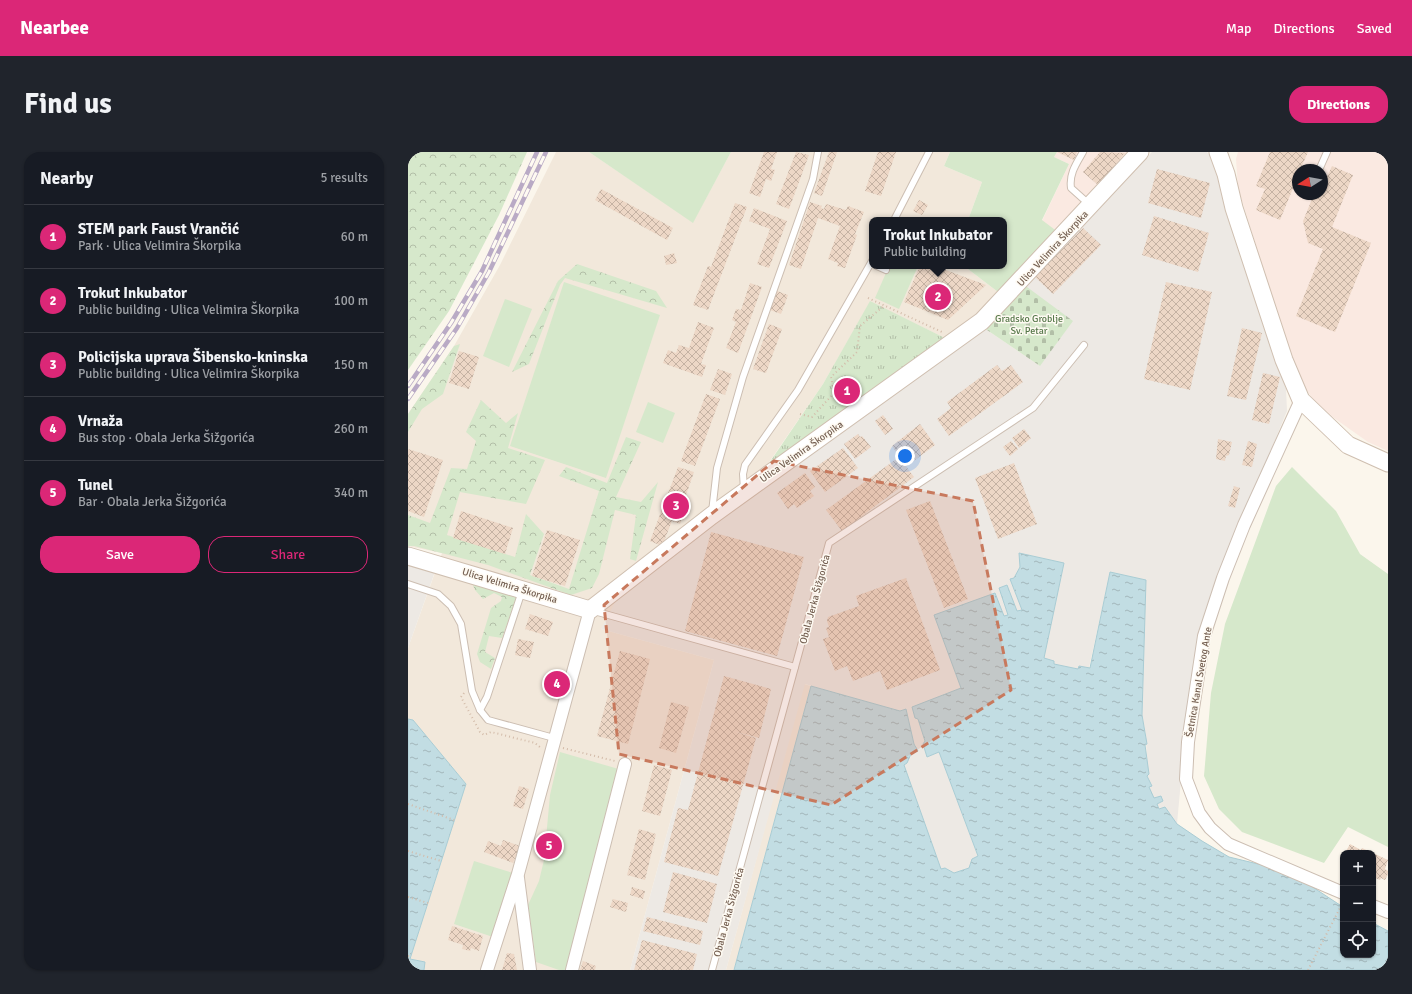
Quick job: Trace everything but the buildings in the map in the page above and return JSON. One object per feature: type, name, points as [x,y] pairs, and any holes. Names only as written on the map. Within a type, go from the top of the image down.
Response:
[{"type":"street","name":"Ulica Velimira Škorpika","points":[[408,556],[590,610],[711,516],[982,321],[1140,152]]},
{"type":"street","points":[[1218,152],[1226,174],[1234,208],[1284,360],[1301,400],[1348,445],[1388,463]]},
{"type":"street","points":[[1226,174],[1228,152]]},
{"type":"street","name":"Šetnica Kanal Svetog Ante","points":[[1301,400],[1244,525],[1223,578],[1204,636],[1188,742],[1186,779],[1199,813],[1210,828],[1228,844],[1340,892]]},
{"type":"street","points":[[487,970],[518,874],[590,610]]},
{"type":"street","points":[[572,970],[625,764]]},
{"type":"street","points":[[518,874],[530,970]]},
{"type":"street","points":[[1376,907],[1388,912]]},
{"type":"lane","points":[[711,516],[717,468],[741,384],[813,179],[818,152]]},
{"type":"lane","points":[[896,217],[929,152]]},
{"type":"lane","points":[[1083,152],[1073,169],[1070,182],[1071,188],[1091,206]]},
{"type":"lane","points":[[1322,164],[1327,152]]},
{"type":"lane","points":[[745,492],[743,474],[745,465],[798,390],[869,269]]},
{"type":"lane","name":"Obala Jerka Šižgorića","points":[[712,970],[829,543],[1033,408],[1084,345]]},
{"type":"lane","points":[[408,584],[438,594],[451,606],[461,624],[472,691],[480,710],[488,720],[553,742]]},
{"type":"lane","points":[[480,710],[487,697],[522,589]]},
{"type":"lane","points":[[590,610],[795,667]]},
{"type":"path","points":[[868,298],[958,339]]},
{"type":"path","points":[[800,414],[812,418],[834,393],[831,377],[857,352],[860,326],[885,305]]},
{"type":"path","points":[[553,742],[625,764]]},
{"type":"path","points":[[408,804],[454,820]]},
{"type":"path","points":[[408,851],[441,861]]},
{"type":"path","points":[[408,897],[428,903]]},
{"type":"path","points":[[1308,970],[1340,908]]},
{"type":"highlighted area","points":[[774,461],[973,501],[1011,690],[831,805],[619,754],[604,605]]},
{"type":"shaded area","points":[[556,152],[589,152],[693,222],[731,152],[950,152],[944,166],[982,182],[969,217],[869,217],[869,269],[968,269],[998,292],[971,323],[949,340],[870,302],[823,384],[763,471],[601,629],[714,660],[630,970],[424,970],[425,962],[410,959],[466,784],[413,720],[408,719],[408,648],[442,553],[408,546],[408,414],[454,346],[500,265]]},
{"type":"shaded area","points":[[1057,152],[1129,152],[1058,232],[1042,221],[1069,164],[1054,157]]},
{"type":"shaded area","points":[[1152,152],[1207,152],[1212,157],[1286,389],[1287,411],[1214,588],[1188,704],[1177,824],[1165,808],[1160,809],[1157,804],[1163,801],[1162,797],[1154,799],[1149,787],[1152,785],[1147,775],[1146,735],[1142,715],[1146,580],[1110,572],[1089,668],[1079,666],[1079,669],[1054,664],[1044,658],[1064,563],[1019,553],[1020,567],[1014,578],[1010,579],[1022,610],[1017,611],[1007,585],[999,588],[1008,615],[1004,616],[961,689],[918,719],[925,741],[923,744],[927,757],[939,752],[978,856],[972,859],[969,868],[954,873],[946,868],[941,870],[904,765],[907,763],[916,746],[914,744],[906,709],[900,711],[805,684],[726,970],[630,970],[714,660],[601,629],[622,589],[984,328],[1040,366],[1023,284]]},
{"type":"shaded area","points":[[1238,152],[1388,152],[1388,451],[1368,442],[1334,418],[1314,401],[1302,383],[1286,342],[1238,188],[1236,159]]},
{"type":"shaded area","points":[[408,560],[437,566],[408,648]]},
{"type":"shaded area","points":[[804,684],[811,686],[734,970],[726,970]]},
{"type":"green space","points":[[408,152],[527,152],[499,215],[449,311],[408,370]]},
{"type":"green space","points":[[589,152],[731,152],[693,223]]},
{"type":"green space","points":[[950,152],[1057,152],[1054,157],[1069,164],[1042,220],[1058,232],[998,292],[968,269],[1007,269],[1007,217],[969,217],[982,182],[944,166]]},
{"type":"green space","points":[[577,264],[656,291],[667,308],[565,278],[560,285],[529,364],[512,372],[558,281]]},
{"type":"green space","points":[[888,269],[917,269],[899,309],[875,298]]},
{"type":"green space","points":[[564,282],[660,315],[606,478],[510,446]]},
{"type":"green space","name":"Gradsko Groblje Sv. Petar","points":[[1023,284],[1073,321],[1040,366],[984,328]]},
{"type":"green space","points":[[505,299],[532,309],[509,367],[483,356]]},
{"type":"green space","points":[[870,301],[949,340],[763,472],[823,384]]},
{"type":"green space","points":[[460,344],[443,394],[422,409],[408,432],[408,414],[454,346]]},
{"type":"green space","points":[[481,400],[506,423],[518,413],[508,448],[545,460],[526,504],[460,492],[447,535],[515,557],[526,514],[544,534],[530,575],[569,589],[599,491],[559,476],[566,467],[607,483],[626,437],[641,442],[616,497],[641,502],[658,482],[636,561],[630,559],[636,515],[615,510],[599,574],[592,588],[571,595],[488,565],[414,546],[408,546],[408,515],[430,523],[451,468],[467,469],[476,441],[466,432]]},
{"type":"green space","points":[[648,402],[675,413],[663,443],[636,432]]},
{"type":"green space","points":[[1292,467],[1336,511],[1360,554],[1388,574],[1388,847],[1348,827],[1324,863],[1242,832],[1219,809],[1204,776],[1211,693],[1225,624],[1276,486]]},
{"type":"green space","points":[[470,578],[518,594],[502,638],[489,636],[485,652],[495,658],[491,669],[480,662],[477,654],[491,608],[501,601],[502,597],[494,593],[483,599],[475,590]]},
{"type":"green space","points":[[560,752],[622,770],[567,970],[559,970],[536,962],[528,905],[539,881],[544,860],[550,795]]},
{"type":"green space","points":[[474,861],[513,873],[493,937],[454,924]]},
{"type":"water","points":[[1019,553],[1064,563],[1044,658],[1054,661],[1054,664],[1078,669],[1079,666],[1090,668],[1110,572],[1146,580],[1142,715],[1147,744],[1145,745],[1149,774],[1147,776],[1152,786],[1149,787],[1154,798],[1161,796],[1163,801],[1157,804],[1159,809],[1165,807],[1177,824],[1229,857],[1283,870],[1313,883],[1311,886],[1340,905],[1340,958],[1376,958],[1376,925],[1388,931],[1388,970],[734,970],[811,686],[900,711],[906,709],[914,744],[918,751],[911,754],[907,763],[904,765],[941,869],[945,868],[954,873],[969,868],[972,859],[978,856],[939,752],[927,757],[923,744],[925,741],[918,719],[915,718],[912,707],[961,688],[934,615],[995,593],[1004,616],[1008,615],[999,588],[1007,585],[1017,611],[1022,610],[1010,579],[1014,578],[1020,567]]},
{"type":"water","points":[[408,719],[413,720],[466,784],[410,959],[425,962],[424,970],[408,970]]},
{"type":"railway","points":[[408,386],[451,323],[482,271],[537,152]]},
{"type":"railway","points":[[408,399],[457,328],[489,272],[546,152]]},
{"type":"place","name":"Trokut Inkubator","points":[[938,297]]},
{"type":"place","name":"STEM park Faust Vrančić","points":[[847,391]]},
{"type":"place","name":"Policijska uprava Šibensko-kninska","points":[[676,506]]},
{"type":"place","name":"Vrnaža","points":[[557,684]]},
{"type":"place","name":"Tunel","points":[[549,846]]}]
